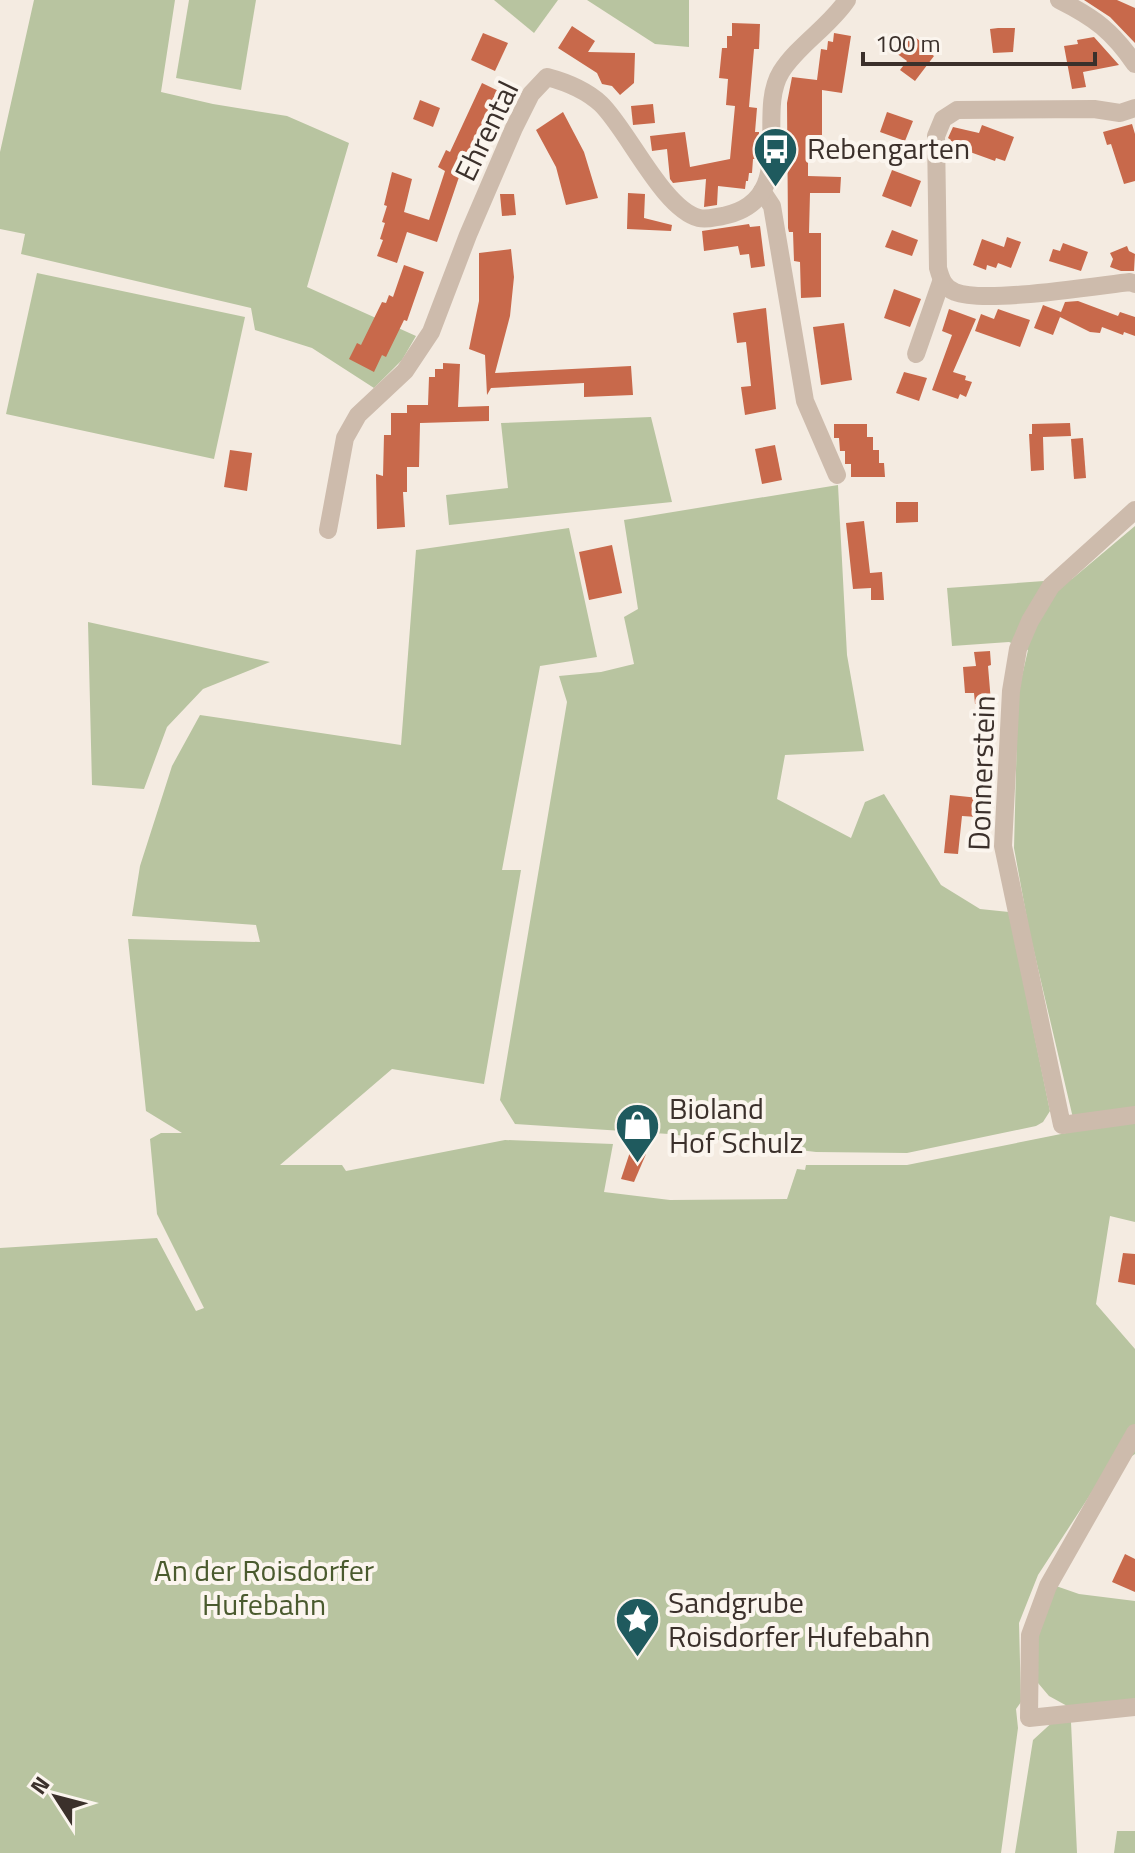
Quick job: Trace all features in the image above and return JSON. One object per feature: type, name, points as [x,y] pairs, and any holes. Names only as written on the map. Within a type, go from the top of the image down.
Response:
[{"type":"street","points":[[837,475],[805,401],[772,206],[762,191],[770,171],[775,86],[782,71],[847,0]]},
{"type":"street","points":[[1059,0],[1091,16],[1119,42],[1135,64]]},
{"type":"street","name":"Ehrental","points":[[328,530],[345,438],[358,415],[405,371],[431,332],[514,128],[531,94],[547,77],[571,84],[601,104],[667,193],[691,216],[703,220],[739,212],[762,191]]},
{"type":"street","points":[[916,354],[941,282],[938,268],[936,136],[943,119],[957,110],[1094,109],[1120,113],[1135,108]]},
{"type":"street","points":[[941,282],[954,292],[970,296],[1135,284]]},
{"type":"street","name":"Donnerstein","points":[[1135,510],[1051,586],[1018,649],[1011,691],[1003,846],[1062,1125],[1135,1115]]},
{"type":"street","points":[[1135,1433],[1044,1598],[1030,1635],[1029,1718],[1135,1707]]},
{"type":"green space","points":[[34,0],[175,0],[161,92],[287,116],[349,143],[307,287],[416,336],[402,360],[374,388],[312,348],[255,330],[251,308],[21,254],[25,234],[0,229],[0,152]]},
{"type":"green space","points":[[189,0],[256,0],[241,90],[176,78]]},
{"type":"green space","points":[[494,0],[558,0],[534,33]]},
{"type":"green space","points":[[587,0],[689,0],[689,47],[655,44]]},
{"type":"green space","points":[[37,273],[245,317],[214,459],[6,414]]},
{"type":"green space","points":[[651,417],[672,502],[449,525],[446,495],[508,488],[501,423]]},
{"type":"green space","points":[[838,485],[847,655],[864,751],[785,755],[777,799],[851,838],[865,802],[884,794],[941,885],[980,909],[1009,912],[1050,1111],[1036,1126],[907,1153],[816,1152],[669,1134],[515,1124],[500,1100],[567,702],[559,676],[601,672],[634,664],[624,617],[638,609],[624,520]]},
{"type":"green space","name":"An der Roisdorfer Hufebahn","points":[[1135,526],[1135,1222],[1110,1216],[1096,1304],[1135,1349],[1135,1454],[1103,1475],[1038,1575],[1019,1623],[1021,1702],[1016,1709],[1018,1728],[1001,1853],[0,1853],[0,1248],[157,1238],[196,1311],[204,1308],[157,1214],[150,1139],[161,1133],[182,1133],[146,1111],[128,939],[260,942],[256,925],[132,916],[140,866],[172,766],[200,715],[401,745],[416,550],[569,528],[597,657],[540,666],[502,870],[521,870],[484,1084],[392,1069],[280,1165],[342,1165],[346,1171],[505,1140],[613,1144],[604,1192],[670,1200],[787,1199],[797,1169],[805,1170],[806,1165],[907,1165],[1076,1131],[1029,930],[1014,848],[1018,693],[1028,650],[1009,642],[952,646],[947,588],[1072,579]]},
{"type":"green space","points":[[88,622],[270,662],[203,689],[167,727],[144,789],[92,785]]},
{"type":"green space","points":[[1056,1586],[1079,1594],[1135,1601],[1135,1711],[1071,1722],[1077,1853],[1015,1853],[1033,1740],[1069,1707],[1049,1696],[1038,1683],[1035,1636]]},
{"type":"green space","points":[[1117,1831],[1135,1831],[1135,1853],[1114,1853]]},
{"type":"building","points":[[1084,0],[1117,0],[1135,8],[1135,43],[1110,17]]},
{"type":"building","points":[[732,23],[760,24],[759,49],[754,49],[749,107],[757,108],[755,132],[759,132],[758,159],[753,159],[752,173],[749,173],[745,189],[718,186],[717,205],[704,207],[706,179],[673,183],[667,149],[652,151],[650,136],[685,132],[690,167],[730,159],[735,106],[726,105],[728,79],[719,78],[722,48],[727,48],[727,36],[732,36]]},
{"type":"building","points":[[572,26],[595,41],[588,52],[635,53],[634,83],[620,95],[612,86],[602,84],[597,73],[558,48]]},
{"type":"building","points":[[1015,28],[1013,52],[993,53],[990,29]]},
{"type":"building","points":[[483,33],[508,43],[495,71],[471,60]]},
{"type":"building","points":[[834,33],[851,36],[842,93],[822,90],[822,135],[808,135],[808,176],[841,177],[840,193],[810,193],[809,233],[821,233],[821,297],[801,298],[800,262],[794,261],[793,232],[789,232],[788,228],[787,103],[792,77],[817,80],[821,49],[827,50],[828,41],[833,42]]},
{"type":"building","points":[[911,34],[934,56],[915,81],[900,70],[907,61],[896,53]]},
{"type":"building","points":[[1094,37],[1119,65],[1083,72],[1086,87],[1072,89],[1064,46]]},
{"type":"building","points":[[482,83],[507,95],[485,144],[481,142],[464,179],[459,177],[437,242],[407,232],[397,263],[377,256],[383,240],[380,239],[385,223],[382,222],[387,206],[384,205],[392,172],[412,179],[404,212],[429,220],[445,171],[438,167],[446,150],[450,152]]},
{"type":"building","points":[[420,100],[440,108],[433,127],[413,119]]},
{"type":"building","points":[[653,104],[655,123],[633,125],[631,106]]},
{"type":"building","points":[[563,112],[584,152],[598,198],[566,205],[556,167],[536,130]]},
{"type":"building","points":[[887,112],[913,121],[905,141],[880,132]]},
{"type":"building","points":[[1132,124],[1135,134],[1135,181],[1124,184],[1111,144],[1107,145],[1103,132]]},
{"type":"building","points":[[982,125],[1014,137],[1005,161],[996,158],[995,161],[970,152],[968,157],[948,150],[951,140],[948,138],[953,127],[979,133]]},
{"type":"building","points":[[892,170],[921,181],[911,207],[882,196]]},
{"type":"building","points":[[628,193],[645,194],[644,218],[672,225],[671,231],[627,229]]},
{"type":"building","points":[[500,194],[514,194],[516,215],[502,216]]},
{"type":"building","points":[[749,224],[750,227],[760,226],[765,266],[751,268],[749,254],[740,255],[738,246],[704,251],[702,231]]},
{"type":"building","points":[[892,230],[918,240],[912,256],[885,247]]},
{"type":"building","points":[[1007,237],[1021,242],[1011,268],[998,263],[996,268],[987,265],[986,270],[973,265],[982,239],[1004,247]]},
{"type":"building","points":[[1063,243],[1088,252],[1081,271],[1049,261],[1053,249],[1060,251]]},
{"type":"building","points":[[1127,246],[1135,254],[1134,271],[1110,267],[1113,259],[1110,253]]},
{"type":"building","points":[[511,249],[514,277],[510,316],[495,373],[631,366],[633,395],[584,397],[584,383],[491,388],[487,395],[485,355],[469,349],[479,301],[479,253]]},
{"type":"building","points":[[404,265],[424,272],[407,321],[404,320],[386,357],[382,355],[374,372],[349,359],[357,343],[361,345],[382,302],[386,303],[389,295],[393,297]]},
{"type":"building","points":[[894,289],[921,299],[910,327],[884,318]]},
{"type":"building","points":[[1078,301],[1118,316],[1120,312],[1135,317],[1135,336],[1102,327],[1100,333],[1090,332],[1060,317],[1053,335],[1034,328],[1043,305],[1061,312],[1065,302]]},
{"type":"building","points":[[766,308],[776,409],[745,415],[741,387],[751,386],[746,342],[737,343],[733,313]]},
{"type":"building","points":[[949,309],[976,319],[953,372],[966,376],[965,380],[972,382],[966,397],[960,394],[958,399],[932,390],[952,335],[942,331]]},
{"type":"building","points":[[998,309],[1030,320],[1020,347],[975,331],[981,314],[994,319]]},
{"type":"building","points":[[844,323],[852,380],[821,385],[813,327]]},
{"type":"building","points":[[443,363],[460,364],[458,407],[489,406],[489,421],[420,423],[419,467],[407,467],[407,492],[403,492],[405,527],[377,529],[376,474],[383,476],[384,435],[391,435],[391,413],[407,413],[407,405],[428,405],[429,377],[435,377],[435,369],[443,369]]},
{"type":"building","points":[[904,372],[927,378],[919,401],[896,393]]},
{"type":"building","points":[[1070,423],[1071,436],[1043,437],[1044,470],[1031,471],[1029,434],[1032,434],[1032,424]]},
{"type":"building","points":[[834,424],[867,424],[867,437],[873,437],[873,450],[879,450],[879,463],[884,463],[885,477],[851,477],[851,464],[845,464],[845,451],[840,451],[839,438],[834,438]]},
{"type":"building","points":[[1083,438],[1086,478],[1074,479],[1071,439]]},
{"type":"building","points":[[775,445],[782,480],[762,484],[755,449]]},
{"type":"building","points":[[230,450],[252,453],[247,491],[224,487]]},
{"type":"building","points":[[896,502],[918,502],[918,522],[896,523]]},
{"type":"building","points":[[864,521],[870,573],[882,572],[884,600],[871,600],[871,588],[853,589],[846,523]]},
{"type":"building","points":[[612,545],[622,593],[589,600],[579,552]]},
{"type":"building","points":[[990,651],[991,702],[975,704],[974,693],[965,693],[963,667],[976,666],[974,652]]},
{"type":"building","points":[[950,795],[979,798],[977,817],[962,816],[958,854],[944,853]]},
{"type":"building","points":[[631,1149],[646,1154],[634,1182],[621,1179]]},
{"type":"building","points":[[1123,1253],[1135,1254],[1135,1285],[1118,1282]]},
{"type":"building","points":[[1125,1554],[1135,1559],[1135,1592],[1112,1582]]},
{"type":"place","name":"Rebengarten","points":[[776,188]]},
{"type":"place","name":"Bioland Hof Schulz","points":[[638,1165]]},
{"type":"place","name":"Sandgrube Roisdorfer Hufebahn","points":[[637,1659]]}]
